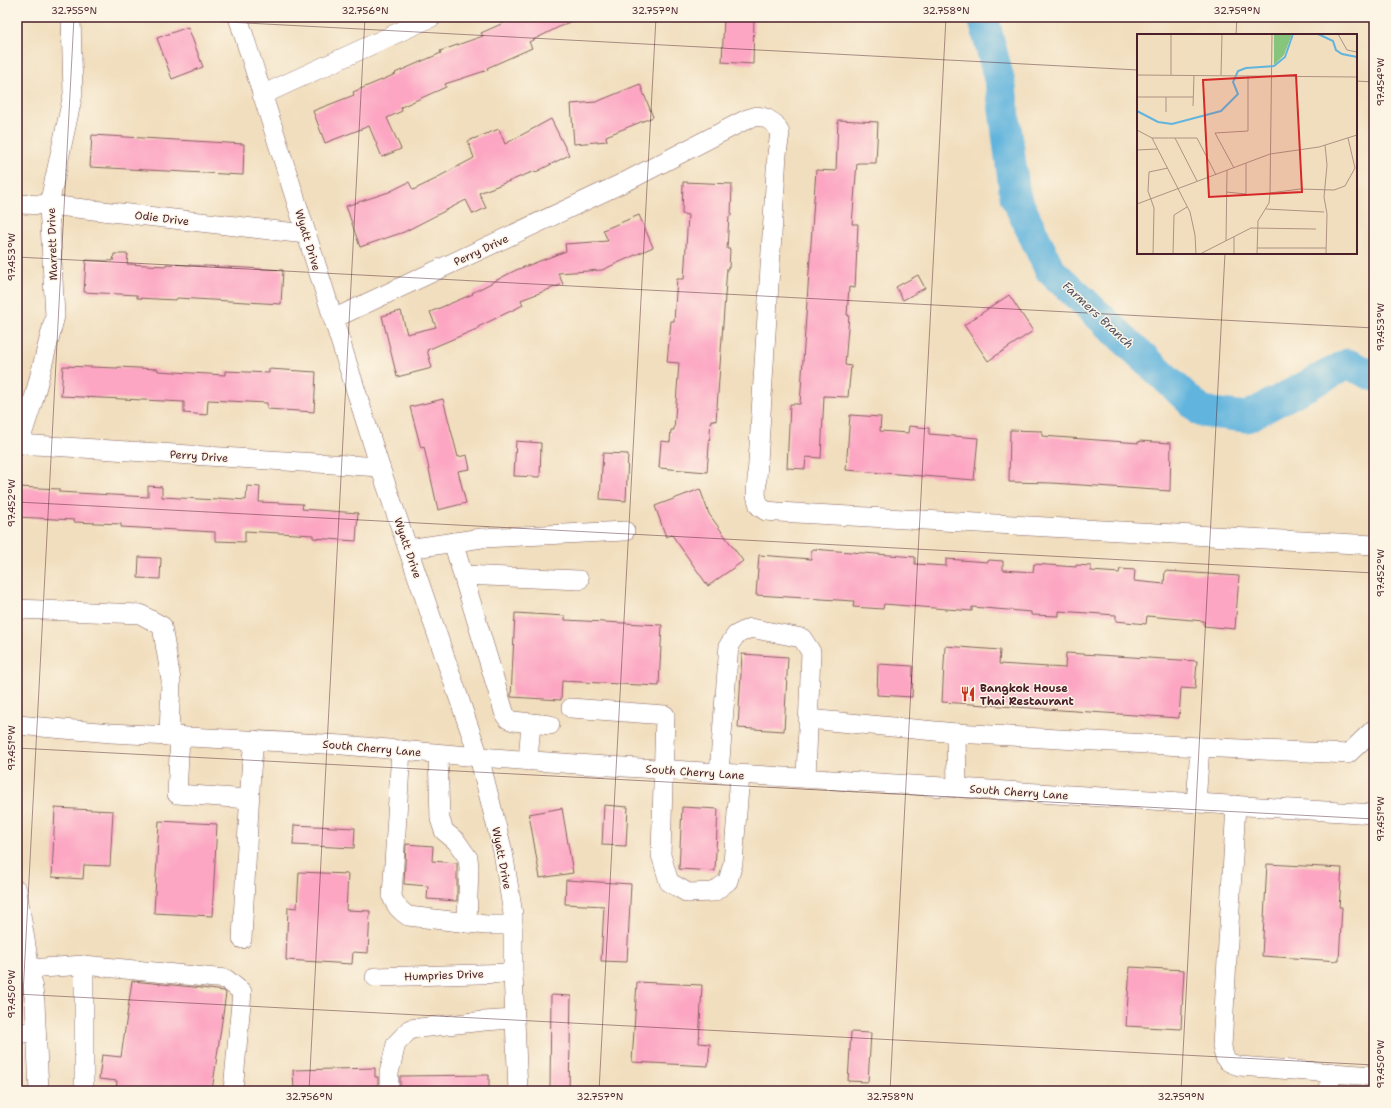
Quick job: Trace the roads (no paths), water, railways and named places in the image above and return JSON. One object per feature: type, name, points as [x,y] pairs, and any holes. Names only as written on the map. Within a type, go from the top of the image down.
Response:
[{"type":"street","name":"Marrett Drive","points":[[19,444],[34,398],[55,316],[49,205],[73,94],[71,17]]},
{"type":"street","name":"Wyatt Drive","points":[[238,17],[380,467],[479,757],[502,852],[513,914],[513,973],[518,1091]]},
{"type":"street","points":[[262,95],[432,17]]},
{"type":"street","name":"Perry Drive","points":[[333,319],[629,180],[747,119],[757,116],[766,118],[775,124],[780,133],[777,154],[756,495],[759,506],[766,511],[1374,545]]},
{"type":"street","name":"Odie Drive","points":[[17,204],[49,205],[306,234]]},
{"type":"street","name":"Perry Drive","points":[[19,444],[380,467]]},
{"type":"street","points":[[408,549],[482,538],[518,535],[625,531]]},
{"type":"street","points":[[453,542],[502,710],[508,719],[519,722],[550,724]]},
{"type":"street","points":[[463,575],[579,580]]},
{"type":"street","points":[[17,609],[140,614],[162,626],[170,680],[175,736],[177,794],[250,799]]},
{"type":"street","points":[[719,773],[729,645],[736,635],[750,628],[802,638],[811,652],[806,778]]},
{"type":"street","points":[[571,708],[665,715],[661,855],[669,882],[688,893],[714,892],[728,881],[733,863],[740,774]]},
{"type":"street","points":[[808,719],[956,732],[1200,747],[1348,754],[1374,729]]},
{"type":"street","points":[[528,761],[531,723]]},
{"type":"street","name":"South Cherry Lane","points":[[17,725],[175,736],[343,745],[438,754],[663,770],[1374,814]]},
{"type":"street","points":[[956,732],[956,788]]},
{"type":"street","points":[[242,938],[254,740]]},
{"type":"street","points":[[1196,803],[1200,747]]},
{"type":"street","points":[[401,750],[392,897],[395,905],[401,912],[408,916],[486,925],[513,925]]},
{"type":"street","points":[[438,754],[440,819],[444,831],[456,841],[468,858],[467,923]]},
{"type":"street","points":[[1236,805],[1222,1046],[1224,1056],[1229,1062],[1239,1066],[1374,1076]]},
{"type":"street","points":[[17,890],[35,1002],[39,1091]]},
{"type":"street","points":[[29,969],[84,965],[226,979],[242,992],[233,1091]]},
{"type":"street","points":[[84,965],[84,1091]]},
{"type":"street","name":"Humpries Drive","points":[[375,977],[513,973]]},
{"type":"street","points":[[389,1091],[389,1073],[396,1044],[410,1029],[515,1019]]},
{"type":"street","points":[[17,1034],[36,1031]]},
{"type":"street","points":[[1330,1091],[1331,1072]]},
{"type":"waterway","name":"Farmers Branch","points":[[983,17],[1001,87],[1015,196],[1050,270],[1202,412],[1247,417],[1348,364],[1374,376]]},
{"type":"place","name":"Bangkok House Thai Restaurant","points":[[968,694]]}]
